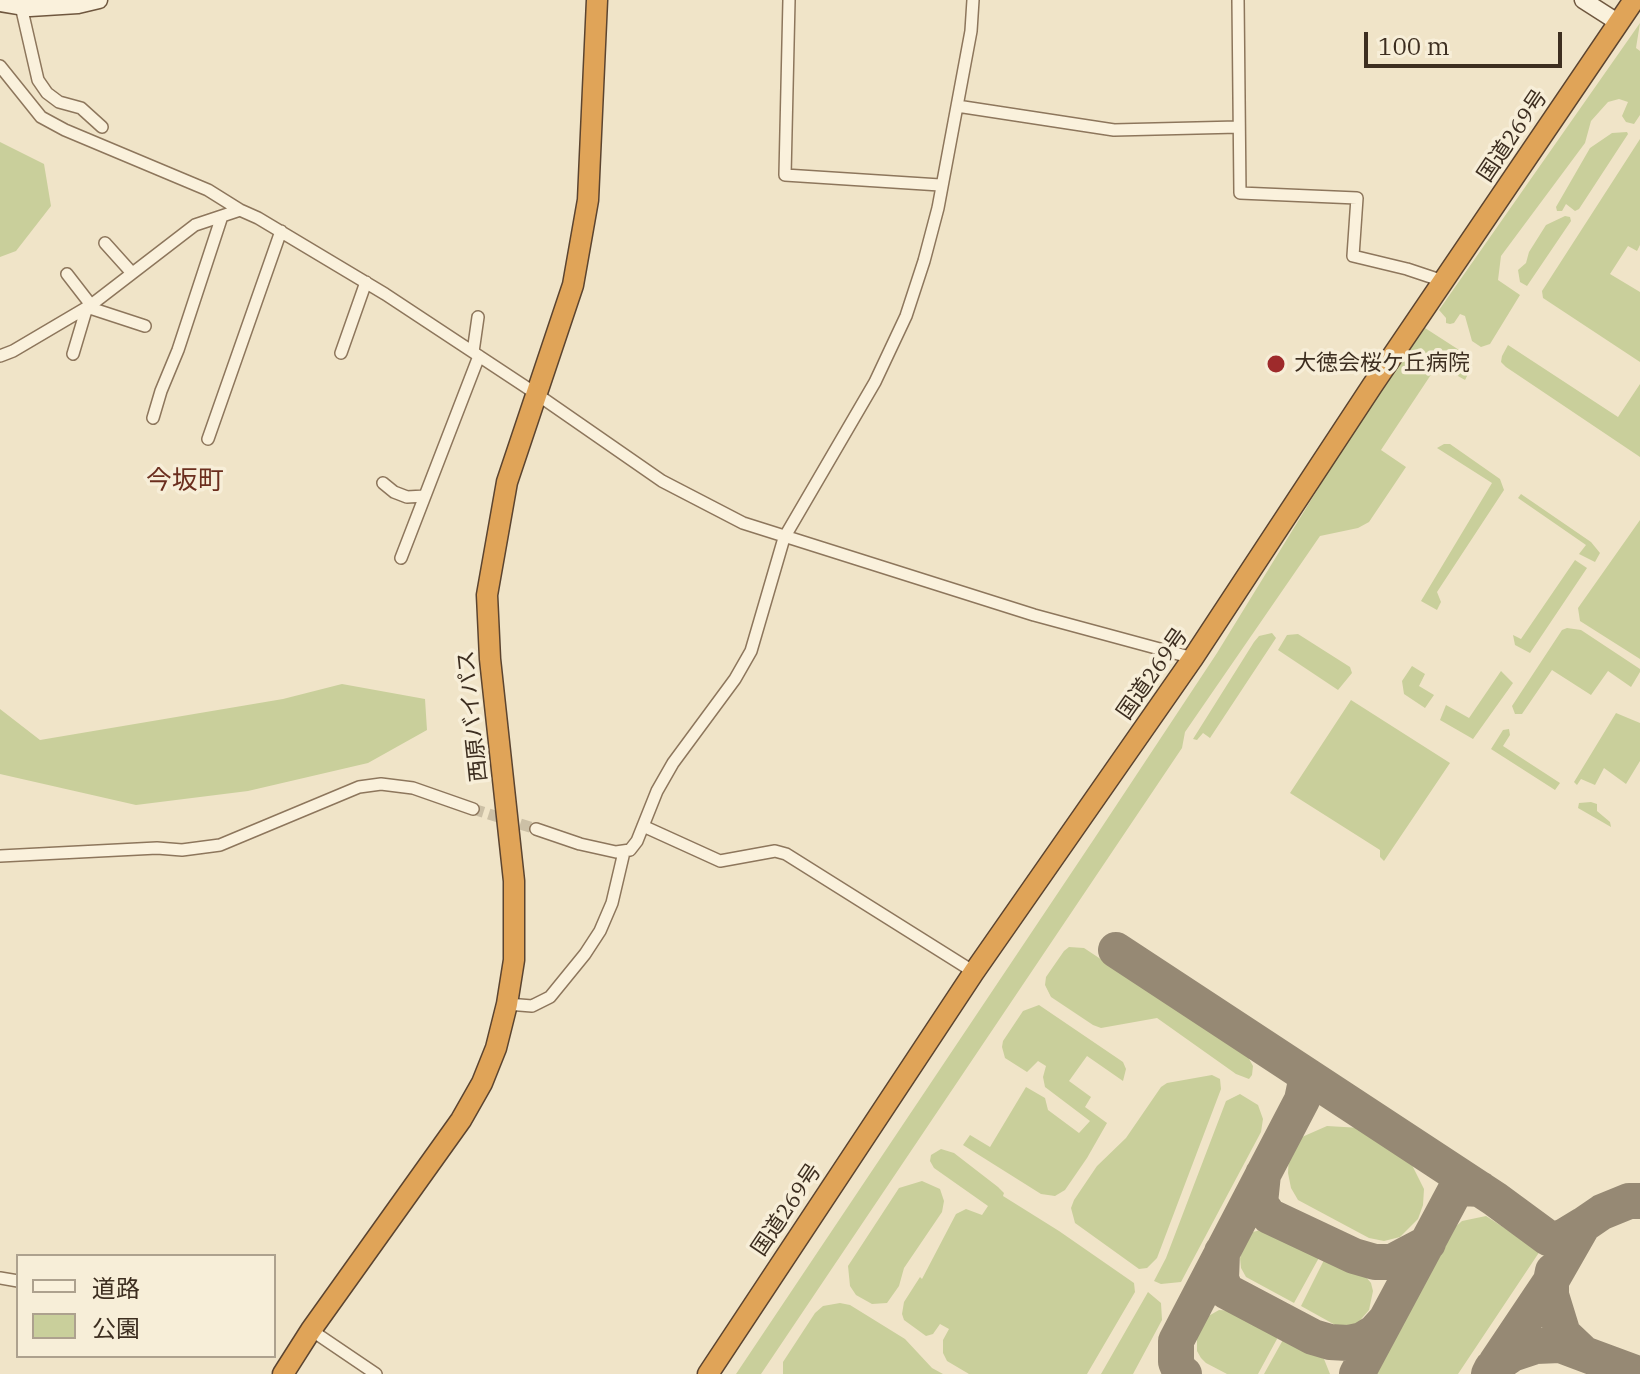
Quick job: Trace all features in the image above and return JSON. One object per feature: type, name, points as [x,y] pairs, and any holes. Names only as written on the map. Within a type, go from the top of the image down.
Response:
[{"type":"highway","name":"西原バイパス","points":[[283,1374],[461,1120],[482,1083],[496,1048],[507,1004],[514,960],[514,881],[490,659],[487,595],[507,482],[573,285],[588,200],[597,0]]},
{"type":"highway","name":"国道269号","points":[[708,1374],[974,972],[1193,658],[1634,0]]},
{"type":"main road","points":[[0,3],[21,6],[78,5],[99,0]]},
{"type":"main road","points":[[1583,0],[1619,23]]},
{"type":"street","points":[[789,0],[785,175],[940,185]]},
{"type":"street","points":[[536,829],[580,844],[624,852],[630,850],[673,763],[735,679],[751,651],[784,538],[875,382],[906,316],[938,208],[971,31],[973,0]]},
{"type":"street","points":[[1238,0],[1240,193],[1357,198],[1353,256],[1443,281]]},
{"type":"street","points":[[21,6],[38,80],[47,93],[59,102],[81,108],[102,127]]},
{"type":"street","points":[[0,66],[41,117],[208,190],[281,231],[476,354],[662,481],[743,523],[1034,615],[1193,658]]},
{"type":"street","points":[[957,106],[1114,130],[1238,127]]},
{"type":"street","points":[[0,356],[89,306],[195,225],[240,210]]},
{"type":"street","points":[[153,418],[222,216]]},
{"type":"street","points":[[208,439],[281,231]]},
{"type":"street","points":[[105,243],[132,273]]},
{"type":"street","points":[[67,274],[89,306],[145,326]]},
{"type":"street","points":[[341,353],[366,282]]},
{"type":"street","points":[[73,354],[89,306]]},
{"type":"street","points":[[401,558],[476,354],[478,317]]},
{"type":"street","points":[[383,483],[407,497],[425,496]]},
{"type":"street","points":[[0,856],[157,848],[182,850],[220,845],[359,787],[381,784],[413,788],[473,809]]},
{"type":"street","points":[[643,826],[720,861],[775,851],[786,854],[974,972]]},
{"type":"street","points":[[507,1004],[532,1006],[550,997],[585,954],[600,931],[612,903],[624,852]]},
{"type":"street","points":[[311,1330],[376,1374]]},
{"type":"green space","points":[[1640,23],[1636,48],[1640,51],[1640,115],[1634,124],[1626,122],[1622,116],[1628,102],[1619,99],[1608,102],[1591,121],[1585,143],[1501,256],[1498,280],[1520,295],[1490,344],[1481,347],[1472,341],[1465,316],[1460,314],[1450,324],[1446,323],[1439,310]]},
{"type":"green space","points":[[1627,132],[1579,209],[1575,211],[1566,204],[1562,211],[1557,211],[1556,207],[1590,148],[1612,133]]},
{"type":"green space","points":[[1640,139],[1640,245],[1637,251],[1628,246],[1610,274],[1640,292],[1640,362],[1543,298],[1542,291]]},
{"type":"green space","points":[[0,142],[44,164],[51,206],[16,251],[0,257]]},
{"type":"green space","points":[[1565,216],[1570,217],[1571,221],[1527,286],[1520,282],[1518,270],[1526,263],[1529,252],[1546,225]]},
{"type":"green space","points":[[1425,328],[1470,357],[1472,366],[1465,380],[1458,376],[1463,365],[1444,355],[1381,450],[1406,467],[1369,522],[1358,528],[1320,536],[1185,732],[1182,748],[761,1374],[736,1374],[1217,653],[1359,422]]},
{"type":"green space","points":[[1508,345],[1618,417],[1640,384],[1640,457],[1506,367],[1501,362]]},
{"type":"green space","points":[[1450,444],[1500,479],[1504,490],[1437,592],[1441,602],[1437,610],[1421,601],[1492,483],[1437,448]]},
{"type":"green space","points":[[1521,494],[1591,542],[1600,553],[1595,562],[1579,554],[1586,545],[1518,498]]},
{"type":"green space","points":[[1640,520],[1640,659],[1580,621],[1578,608]]},
{"type":"green space","points":[[1575,560],[1587,568],[1530,653],[1515,645],[1513,635],[1521,639]]},
{"type":"green space","points":[[1562,630],[1581,630],[1640,669],[1631,687],[1608,671],[1591,695],[1552,670],[1522,714],[1515,714],[1512,706]]},
{"type":"green space","points":[[1272,633],[1276,638],[1210,738],[1203,733],[1197,740],[1193,739],[1254,642],[1259,636]]},
{"type":"green space","points":[[1298,634],[1350,667],[1352,673],[1338,690],[1278,650],[1287,635]]},
{"type":"green space","points":[[1412,666],[1425,674],[1419,686],[1434,695],[1425,708],[1404,694],[1402,681]]},
{"type":"green space","points":[[1501,671],[1513,683],[1473,739],[1440,720],[1446,705],[1469,718]]},
{"type":"green space","points":[[342,684],[425,699],[427,730],[368,763],[248,791],[136,805],[0,774],[0,709],[40,740],[283,699]]},
{"type":"green space","points":[[1351,700],[1450,763],[1384,861],[1380,850],[1290,793]]},
{"type":"green space","points":[[1616,713],[1640,723],[1640,761],[1626,784],[1604,768],[1595,785],[1581,779],[1577,785],[1574,782]]},
{"type":"green space","points":[[1509,729],[1510,735],[1503,746],[1560,783],[1555,790],[1491,749],[1503,730]]},
{"type":"green space","points":[[1579,803],[1597,804],[1597,811],[1610,822],[1611,827],[1578,808]]},
{"type":"green space","points":[[1069,947],[1084,948],[1248,1057],[1253,1066],[1252,1075],[1249,1079],[1236,1074],[1157,1018],[1101,1028],[1051,997],[1045,985],[1046,977]]},
{"type":"green space","points":[[1039,1005],[1123,1062],[1126,1069],[1123,1081],[1087,1056],[1069,1081],[1091,1097],[1085,1107],[1107,1123],[1065,1190],[1055,1196],[1041,1194],[963,1145],[970,1135],[990,1147],[1026,1087],[1045,1098],[1048,1110],[1079,1133],[1090,1121],[1045,1087],[1043,1077],[1046,1066],[1038,1061],[1027,1072],[1005,1058],[1003,1041],[1023,1011]]},
{"type":"green space","points":[[1212,1075],[1220,1079],[1221,1089],[1157,1258],[1147,1268],[1139,1269],[1075,1223],[1071,1208],[1074,1200],[1097,1166],[1126,1138],[1161,1087],[1167,1083]]},
{"type":"green space","points":[[1240,1094],[1258,1105],[1263,1119],[1261,1132],[1181,1282],[1161,1284],[1154,1281],[1166,1258],[1226,1101]]},
{"type":"green space","points":[[1327,1126],[1361,1128],[1411,1163],[1424,1189],[1423,1205],[1418,1219],[1400,1237],[1384,1241],[1369,1238],[1298,1200],[1288,1173],[1289,1154],[1302,1137]]},
{"type":"green space","points":[[941,1149],[954,1153],[998,1187],[1003,1196],[1134,1283],[1135,1292],[1087,1374],[969,1374],[947,1361],[943,1353],[943,1340],[949,1329],[940,1324],[933,1334],[926,1336],[904,1320],[904,1302],[920,1277],[922,1279],[956,1214],[966,1209],[982,1215],[988,1206],[934,1168],[931,1155]]},
{"type":"green space","points":[[922,1181],[940,1189],[944,1201],[942,1212],[904,1268],[899,1286],[887,1303],[872,1304],[856,1295],[850,1286],[848,1266],[899,1188]]},
{"type":"green space","points":[[1486,1216],[1540,1251],[1458,1374],[1372,1374],[1445,1236],[1462,1221]]},
{"type":"green space","points":[[1271,1227],[1321,1254],[1294,1303],[1246,1277],[1241,1268],[1240,1258],[1246,1238],[1253,1232]]},
{"type":"green space","points":[[1326,1256],[1366,1277],[1371,1283],[1373,1291],[1369,1310],[1356,1325],[1337,1326],[1301,1306]]},
{"type":"green space","points":[[1148,1292],[1161,1303],[1162,1320],[1133,1374],[1101,1374]]},
{"type":"green space","points":[[850,1305],[905,1339],[932,1368],[943,1374],[783,1374],[783,1362],[815,1313],[823,1306]]},
{"type":"green space","points":[[1219,1310],[1233,1311],[1276,1334],[1277,1339],[1258,1374],[1227,1374],[1201,1358],[1197,1351],[1197,1331],[1205,1318]]},
{"type":"green space","points":[[1284,1338],[1324,1359],[1330,1374],[1264,1374]]},
{"type":"taxiway","points":[[1116,950],[1495,1199],[1548,1238],[1560,1239],[1583,1225]]},
{"type":"taxiway","points":[[1184,1374],[1176,1362],[1176,1341],[1302,1100],[1306,1081],[1300,1071]]},
{"type":"taxiway","points":[[1263,1174],[1260,1203],[1269,1216],[1354,1256],[1375,1262],[1392,1262],[1428,1243]]},
{"type":"taxiway","points":[[1357,1374],[1455,1191],[1480,1189]]},
{"type":"taxiway","points":[[1582,1352],[1563,1334],[1551,1295],[1551,1281],[1583,1225],[1602,1212],[1629,1201],[1640,1201]]},
{"type":"taxiway","points":[[1222,1252],[1221,1279],[1226,1291],[1313,1337],[1330,1342],[1362,1340],[1386,1320]]},
{"type":"taxiway","points":[[1496,1363],[1551,1281],[1553,1271]]},
{"type":"taxiway","points":[[1489,1374],[1492,1368],[1512,1354],[1536,1346],[1560,1345],[1638,1374]]},
{"type":"tunnel","points":[[473,809],[536,829]]},
{"type":"place","name":"大徳会桜ケ丘病院","points":[[1276,364]]},
{"type":"district","name":"今坂町","points":[[185,481]]}]
